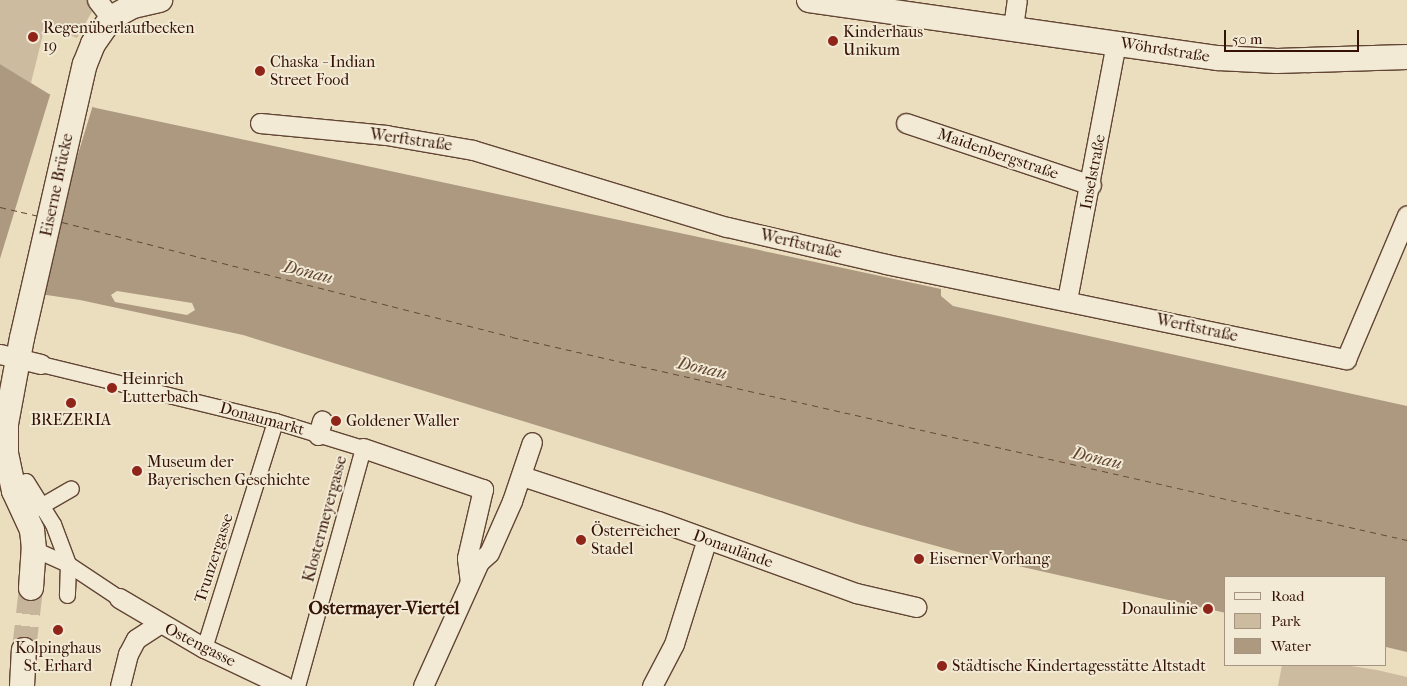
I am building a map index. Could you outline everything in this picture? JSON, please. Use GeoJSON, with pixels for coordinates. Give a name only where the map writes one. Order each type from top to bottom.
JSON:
{"type":"FeatureCollection","features":[{"type":"Feature","properties":{"kind":"street"},"geometry":{"type":"LineString","coordinates":[[104,9],[133,6],[160,0]]}},
{"type":"Feature","properties":{"kind":"street","name":"Wöhrdstraße"},"geometry":{"type":"LineString","coordinates":[[809,0],[1013,27],[1228,59],[1277,61],[1407,57]]}},
{"type":"Feature","properties":{"kind":"street"},"geometry":{"type":"LineString","coordinates":[[1013,27],[1017,0]]}},
{"type":"Feature","properties":{"kind":"street","name":"Eiserne Brücke"},"geometry":{"type":"LineString","coordinates":[[31,588],[34,549],[30,522],[13,488],[8,472],[5,435],[9,356],[30,306],[78,89],[104,9]]}},
{"type":"Feature","properties":{"kind":"street","name":"Inselstraße"},"geometry":{"type":"LineString","coordinates":[[1067,300],[1091,185],[1116,43]]}},
{"type":"Feature","properties":{"kind":"street","name":"Werftstraße"},"geometry":{"type":"LineString","coordinates":[[260,123],[386,135],[473,150],[727,227],[886,264],[1346,359],[1407,215]]}},
{"type":"Feature","properties":{"kind":"street","name":"Maidenbergstraße"},"geometry":{"type":"LineString","coordinates":[[906,123],[1091,185]]}},
{"type":"Feature","properties":{"kind":"street","name":"Donaumarkt"},"geometry":{"type":"LineString","coordinates":[[9,356],[41,364],[116,391],[320,428],[363,448],[483,488],[467,558],[470,582]]}},
{"type":"Feature","properties":{"kind":"street","name":"Trunzergasse"},"geometry":{"type":"LineString","coordinates":[[204,648],[275,420]]}},
{"type":"Feature","properties":{"kind":"street"},"geometry":{"type":"LineString","coordinates":[[423,686],[479,562],[488,553],[512,501],[532,442]]}},
{"type":"Feature","properties":{"kind":"street","name":"Klostermeyergasse"},"geometry":{"type":"LineString","coordinates":[[297,686],[363,448]]}},
{"type":"Feature","properties":{"kind":"street","name":"Donaulände"},"geometry":{"type":"LineString","coordinates":[[522,476],[707,539],[856,593],[916,607]]}},
{"type":"Feature","properties":{"kind":"street"},"geometry":{"type":"LineString","coordinates":[[13,488],[39,506],[68,564],[67,595]]}},
{"type":"Feature","properties":{"kind":"street"},"geometry":{"type":"LineString","coordinates":[[39,506],[71,488]]}},
{"type":"Feature","properties":{"kind":"street"},"geometry":{"type":"LineString","coordinates":[[652,686],[674,644],[707,539]]}},
{"type":"Feature","properties":{"kind":"street"},"geometry":{"type":"LineString","coordinates":[[34,549],[68,564],[119,598]]}},
{"type":"Feature","properties":{"kind":"street","name":"Ostengasse"},"geometry":{"type":"LineString","coordinates":[[119,598],[159,624],[204,648],[284,686]]}},
{"type":"Feature","properties":{"kind":"street"},"geometry":{"type":"LineString","coordinates":[[120,686],[128,654],[136,639],[159,624]]}},
{"type":"Feature","properties":{"kind":"street"},"geometry":{"type":"LineString","coordinates":[[22,686],[24,650]]}},
{"type":"Feature","properties":{"kind":"green space"},"geometry":{"type":"Polygon","coordinates":[[[0,0],[98,1],[77,38],[45,26],[31,83],[0,64],[0,0]]]}},
{"type":"Feature","properties":{"kind":"green space"},"geometry":{"type":"Polygon","coordinates":[[[1282,666],[1351,666],[1407,677],[1407,686],[1278,686],[1282,666]]]}},
{"type":"Feature","properties":{"kind":"water","name":"Donau"},"geometry":{"type":"Polygon","coordinates":[[[0,64],[49,94],[96,108],[941,289],[941,296],[953,306],[1407,406],[1407,652],[1387,647],[1387,576],[1224,576],[1224,613],[969,555],[857,524],[243,335],[80,300],[0,288],[0,64]]]}},
{"type":"Feature","properties":{"kind":"pier"},"geometry":{"type":"Polygon","coordinates":[[[51,92],[93,105],[33,300],[0,290],[0,259],[51,92]]]}},
{"type":"Feature","properties":{"kind":"pier"},"geometry":{"type":"Polygon","coordinates":[[[117,291],[192,303],[195,310],[187,315],[115,302],[111,295],[117,291]]]}},
{"type":"Feature","properties":{"kind":"ferry route"},"geometry":{"type":"LineString","coordinates":[[0,207],[38,216]]}},
{"type":"Feature","properties":{"kind":"ferry route"},"geometry":{"type":"LineString","coordinates":[[62,222],[512,337],[1407,540]]}},
{"type":"Feature","properties":{"kind":"tunnel"},"geometry":{"type":"LineString","coordinates":[[24,650],[31,588]]}},
{"type":"Feature","properties":{"kind":"place","name":"Regenüberlaufbecken 19"},"geometry":{"type":"Point","coordinates":[33,37]}},
{"type":"Feature","properties":{"kind":"place","name":"Kinderhaus Unikum"},"geometry":{"type":"Point","coordinates":[833,41]}},
{"type":"Feature","properties":{"kind":"place","name":"Chaska - Indian Street Food"},"geometry":{"type":"Point","coordinates":[260,71]}},
{"type":"Feature","properties":{"kind":"place","name":"Heinrich Lutterbach"},"geometry":{"type":"Point","coordinates":[112,388]}},
{"type":"Feature","properties":{"kind":"place","name":"BREZERIA"},"geometry":{"type":"Point","coordinates":[71,403]}},
{"type":"Feature","properties":{"kind":"place","name":"Goldener Waller"},"geometry":{"type":"Point","coordinates":[336,421]}},
{"type":"Feature","properties":{"kind":"place","name":"Museum der Bayerischen Geschichte"},"geometry":{"type":"Point","coordinates":[137,471]}},
{"type":"Feature","properties":{"kind":"place","name":"Österreicher Stadel"},"geometry":{"type":"Point","coordinates":[581,540]}},
{"type":"Feature","properties":{"kind":"place","name":"Eiserner Vorhang"},"geometry":{"type":"Point","coordinates":[919,559]}},
{"type":"Feature","properties":{"kind":"place","name":"Donaulinie"},"geometry":{"type":"Point","coordinates":[1208,609]}},
{"type":"Feature","properties":{"kind":"place","name":"Kolpinghaus St. Erhard"},"geometry":{"type":"Point","coordinates":[58,630]}},
{"type":"Feature","properties":{"kind":"place","name":"Städtische Kindertagesstätte Altstadt"},"geometry":{"type":"Point","coordinates":[942,666]}},
{"type":"Feature","properties":{"kind":"district","name":"Ostermayer-Viertel"},"geometry":{"type":"Point","coordinates":[384,609]}}]}
